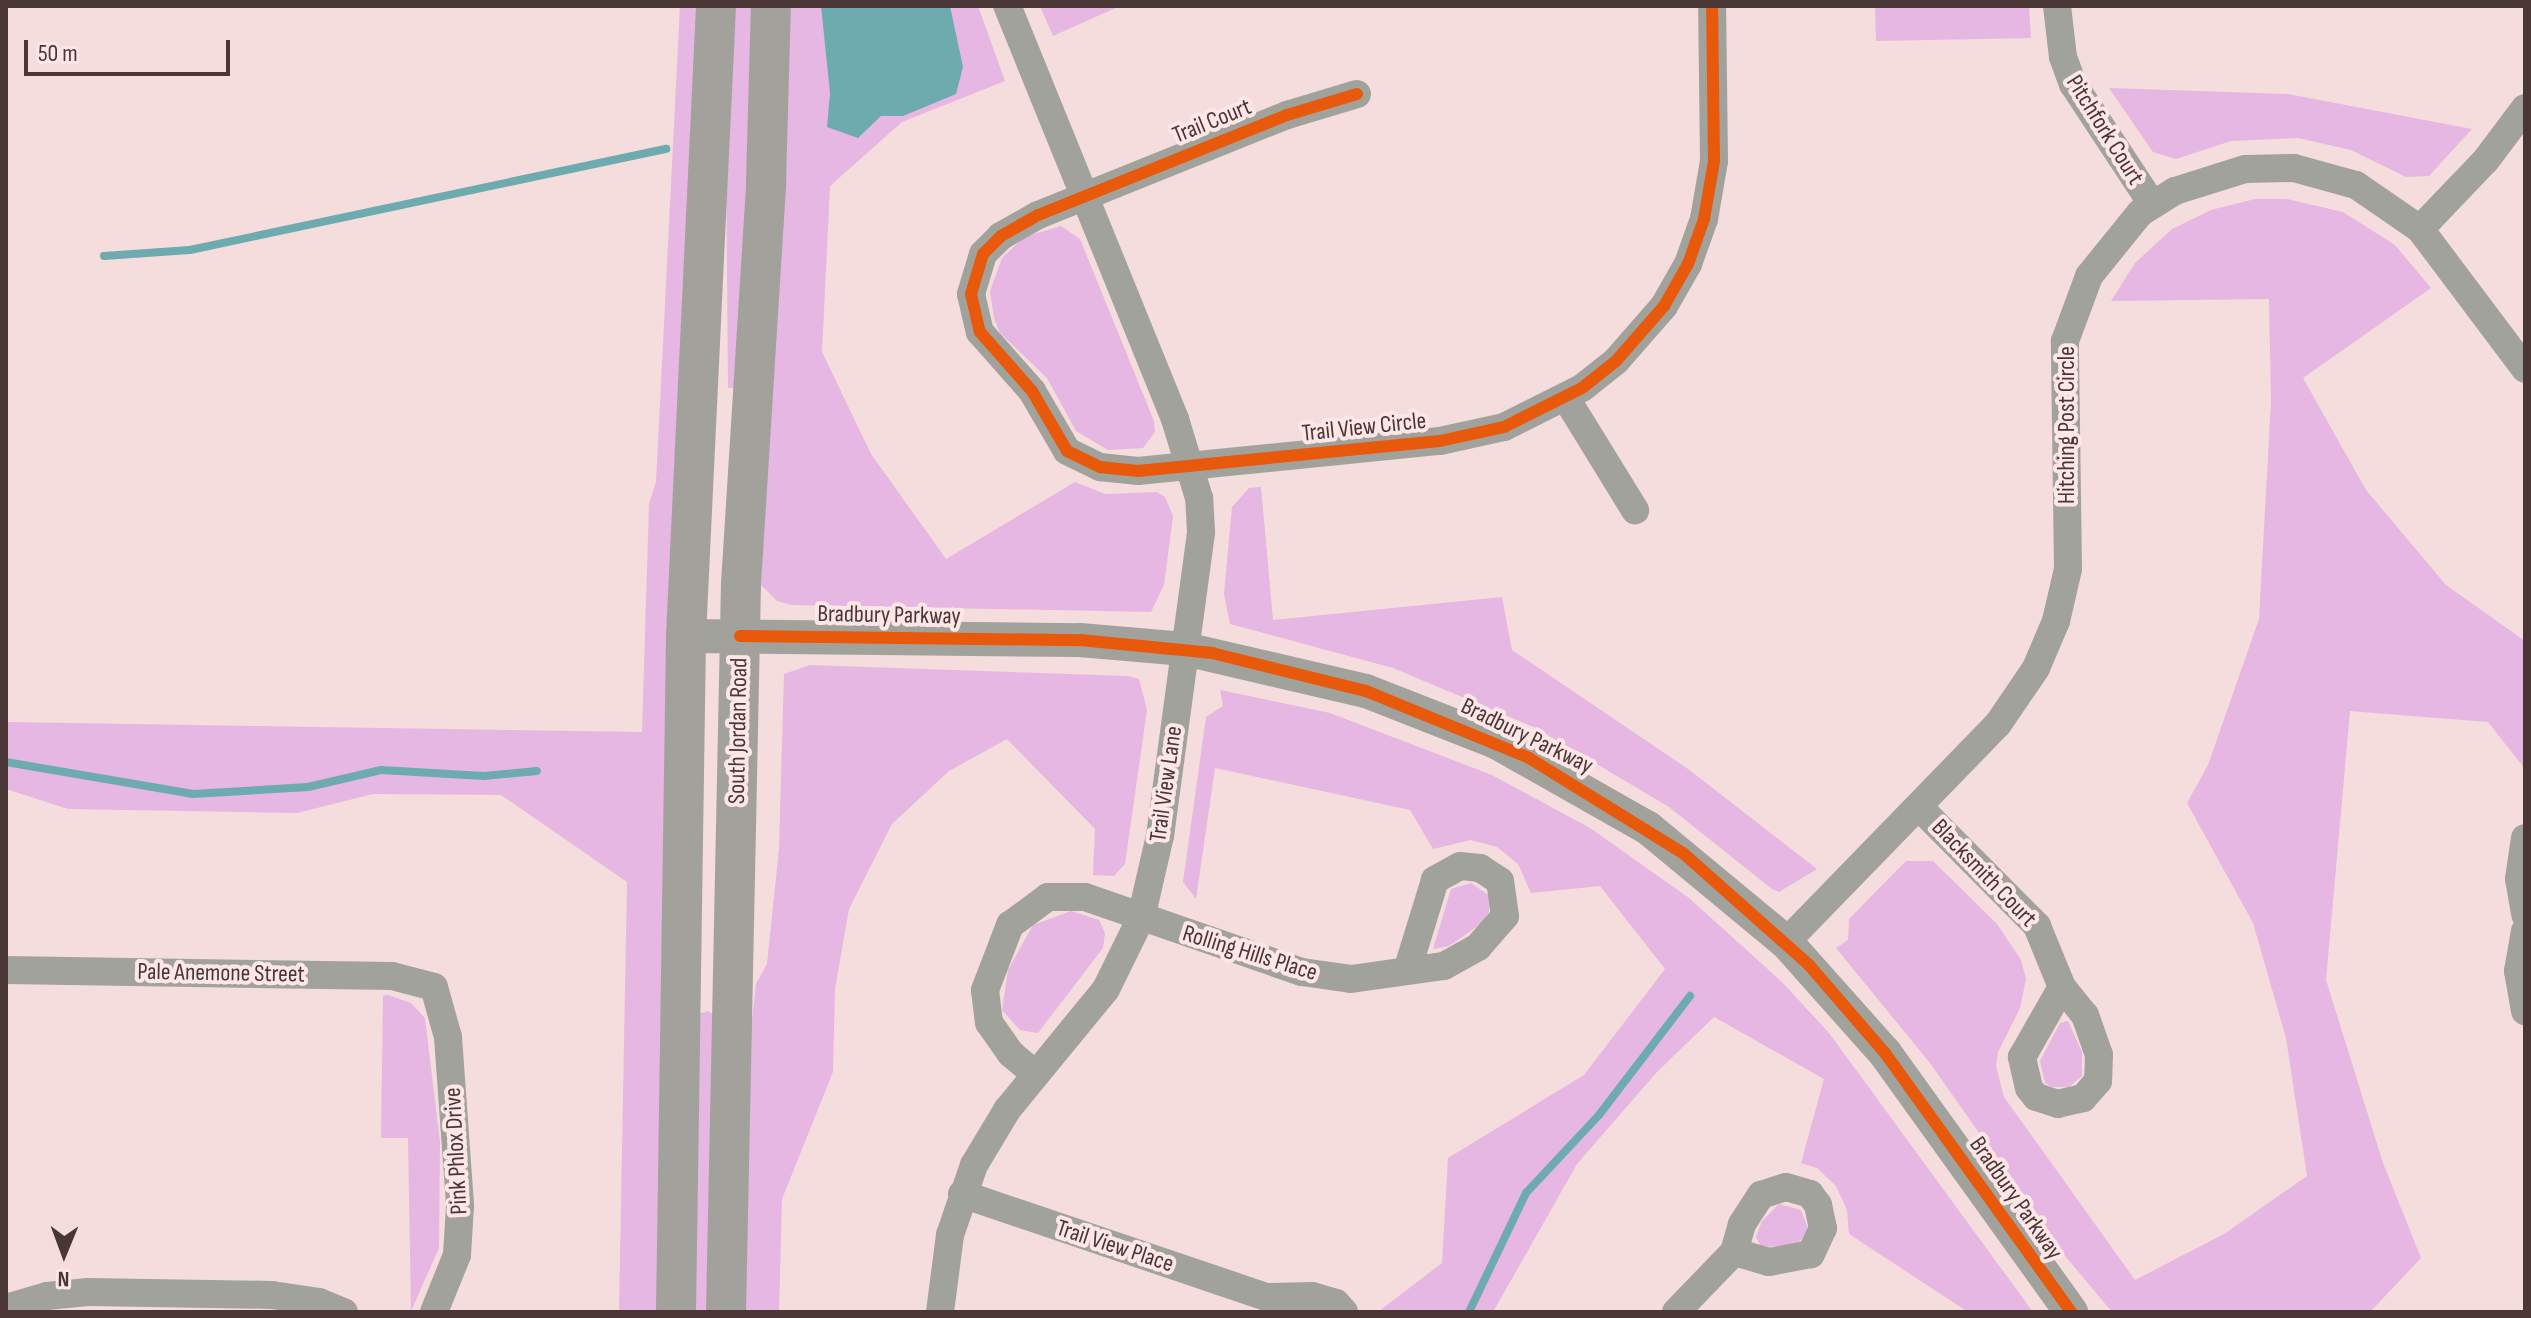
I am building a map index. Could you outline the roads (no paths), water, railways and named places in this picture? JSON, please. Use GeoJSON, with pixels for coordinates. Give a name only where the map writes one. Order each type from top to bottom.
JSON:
{"type":"FeatureCollection","features":[{"type":"Feature","properties":{"kind":"main road"},"geometry":{"type":"LineString","coordinates":[[676,1312],[686,636],[716,6]]}},
{"type":"Feature","properties":{"kind":"main road","name":"South Jordan Road"},"geometry":{"type":"LineString","coordinates":[[726,1312],[740,636],[771,6]]}},
{"type":"Feature","properties":{"kind":"street"},"geometry":{"type":"LineString","coordinates":[[1007,6],[1086,196],[1189,465],[1201,532],[1185,649]]}},
{"type":"Feature","properties":{"kind":"street","name":"Trail View Circle"},"geometry":{"type":"LineString","coordinates":[[1086,196],[1013,227],[991,244],[972,284],[975,320],[984,340],[1024,381],[1060,441],[1078,458],[1125,471],[1440,441],[1504,427],[1566,398],[1599,376],[1649,326],[1692,253],[1709,203],[1714,161],[1712,6]]}},
{"type":"Feature","properties":{"kind":"street","name":"Pitchfork Court"},"geometry":{"type":"LineString","coordinates":[[2057,6],[2063,57],[2073,84],[2152,204]]}},
{"type":"Feature","properties":{"kind":"street","name":"Trail Court"},"geometry":{"type":"LineString","coordinates":[[1086,196],[1287,115],[1357,94]]}},
{"type":"Feature","properties":{"kind":"street"},"geometry":{"type":"LineString","coordinates":[[2420,229],[2486,160],[2525,108]]}},
{"type":"Feature","properties":{"kind":"street","name":"Hitching Post Circle"},"geometry":{"type":"LineString","coordinates":[[1786,942],[2010,709],[2049,642],[2068,569],[2065,341],[2102,256],[2152,204],[2220,174],[2294,168],[2356,185],[2420,229],[2525,369]]}},
{"type":"Feature","properties":{"kind":"street"},"geometry":{"type":"LineString","coordinates":[[1566,398],[1635,510]]}},
{"type":"Feature","properties":{"kind":"street","name":"Bradbury Parkway"},"geometry":{"type":"LineString","coordinates":[[686,636],[1080,640],[1185,649],[1352,686],[1496,742],[1648,828],[1786,942],[1885,1053],[2071,1312]]}},
{"type":"Feature","properties":{"kind":"street","name":"Trail View Lane"},"geometry":{"type":"LineString","coordinates":[[940,1312],[945,1261],[962,1194],[989,1138],[1035,1074],[1106,989],[1141,918],[1160,836],[1185,649]]}},
{"type":"Feature","properties":{"kind":"street","name":"Blacksmith Court"},"geometry":{"type":"LineString","coordinates":[[1919,807],[2037,926],[2062,987]]}},
{"type":"Feature","properties":{"kind":"street"},"geometry":{"type":"LineString","coordinates":[[2525,838],[2519,879],[2525,914]]}},
{"type":"Feature","properties":{"kind":"street"},"geometry":{"type":"LineString","coordinates":[[1035,1074],[998,1039],[985,1007],[990,970],[1010,925],[1034,904],[1066,895],[1104,903],[1141,918]]}},
{"type":"Feature","properties":{"kind":"street","name":"Rolling Hills Place"},"geometry":{"type":"LineString","coordinates":[[1141,918],[1320,977],[1379,977],[1408,968]]}},
{"type":"Feature","properties":{"kind":"street"},"geometry":{"type":"LineString","coordinates":[[2525,931],[2518,971],[2525,1011]]}},
{"type":"Feature","properties":{"kind":"street","name":"Pale Anemone Street"},"geometry":{"type":"LineString","coordinates":[[6,970],[392,976],[438,981]]}},
{"type":"Feature","properties":{"kind":"street","name":"Pink Phlox Drive"},"geometry":{"type":"LineString","coordinates":[[434,1312],[457,1255],[460,1206],[446,1017],[438,981]]}},
{"type":"Feature","properties":{"kind":"street","name":"Trail View Place"},"geometry":{"type":"LineString","coordinates":[[962,1194],[1268,1305],[1312,1296],[1336,1303],[1344,1312]]}},
{"type":"Feature","properties":{"kind":"street"},"geometry":{"type":"LineString","coordinates":[[1676,1312],[1734,1252]]}},
{"type":"Feature","properties":{"kind":"street"},"geometry":{"type":"LineString","coordinates":[[6,1308],[47,1296],[88,1292],[272,1295],[319,1302],[344,1312]]}},
{"type":"Feature","properties":{"kind":"water"},"geometry":{"type":"Polygon","coordinates":[[[821,6],[950,6],[963,67],[956,94],[903,116],[881,116],[858,138],[827,127],[830,93],[821,6]]]}},
{"type":"Feature","properties":{"kind":"waterway"},"geometry":{"type":"LineString","coordinates":[[104,256],[190,250],[666,149]]}},
{"type":"Feature","properties":{"kind":"waterway"},"geometry":{"type":"LineString","coordinates":[[6,762],[193,794],[308,787],[381,770],[484,776],[537,771]]}},
{"type":"Feature","properties":{"kind":"waterway"},"geometry":{"type":"LineString","coordinates":[[1469,1312],[1526,1193],[1599,1115],[1690,996]]}}]}
